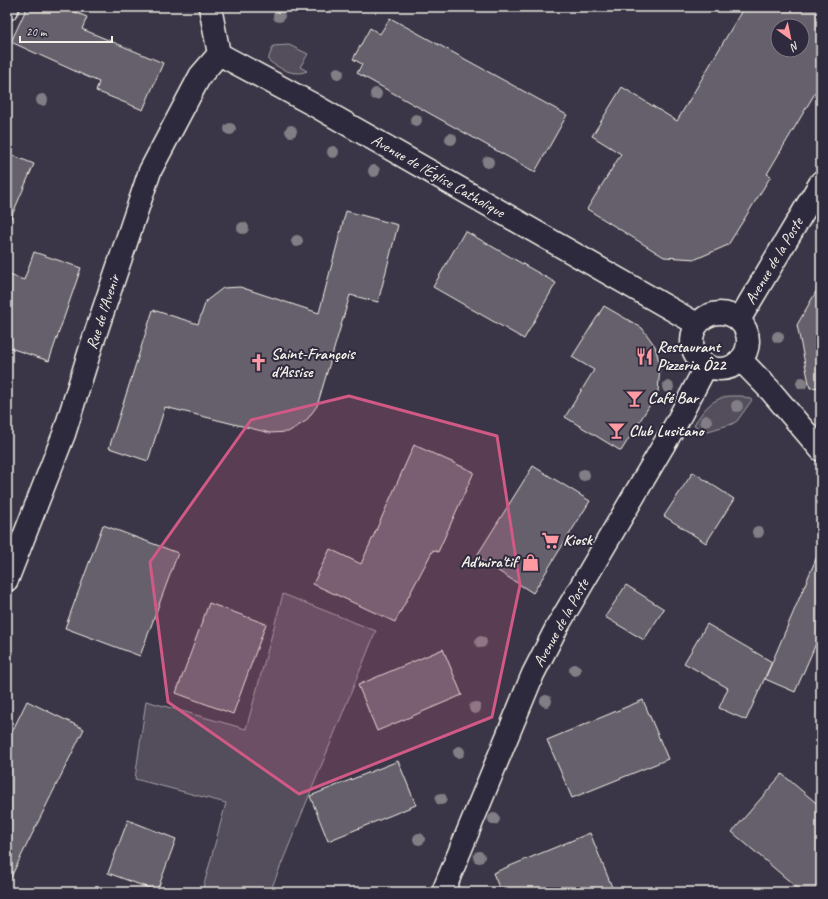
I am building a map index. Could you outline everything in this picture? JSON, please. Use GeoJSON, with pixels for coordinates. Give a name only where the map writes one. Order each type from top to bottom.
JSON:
{"type":"FeatureCollection","features":[{"type":"Feature","properties":{"kind":"street"},"geometry":{"type":"LineString","coordinates":[[210,7],[219,54]]}},
{"type":"Feature","properties":{"kind":"street","name":"Avenue de l'Église Catholique"},"geometry":{"type":"LineString","coordinates":[[219,54],[312,104],[697,324]]}},
{"type":"Feature","properties":{"kind":"street","name":"Rue de l'Avenir"},"geometry":{"type":"LineString","coordinates":[[9,570],[64,434],[92,344],[150,171],[200,76],[219,54]]}},
{"type":"Feature","properties":{"kind":"street","name":"Avenue de la Poste"},"geometry":{"type":"LineString","coordinates":[[739,320],[821,182]]}},
{"type":"Feature","properties":{"kind":"street"},"geometry":{"type":"LineString","coordinates":[[718,312],[727,313],[739,320],[745,328],[748,336],[747,348],[741,360],[734,366],[725,369],[714,369],[699,361],[694,354],[691,339],[697,324],[710,314],[718,312]]}},
{"type":"Feature","properties":{"kind":"street"},"geometry":{"type":"LineString","coordinates":[[741,360],[770,390],[821,450]]}},
{"type":"Feature","properties":{"kind":"street","name":"Avenue de la Poste"},"geometry":{"type":"LineString","coordinates":[[443,892],[533,674],[557,627],[676,424],[706,366]]}},
{"type":"Feature","properties":{"kind":"highlighted area"},"geometry":{"type":"Polygon","coordinates":[[[349,396],[497,436],[520,585],[492,717],[299,794],[168,702],[150,562],[251,420],[349,396]]]}},
{"type":"Feature","properties":{"kind":"shaded area"},"geometry":{"type":"Polygon","coordinates":[[[289,45],[308,54],[300,67],[307,71],[297,73],[286,71],[268,60],[273,46],[289,45]]]}},
{"type":"Feature","properties":{"kind":"shaded area"},"geometry":{"type":"Polygon","coordinates":[[[742,396],[752,400],[737,421],[732,424],[708,431],[703,431],[694,425],[708,406],[723,397],[742,396]]]}},
{"type":"Feature","properties":{"kind":"shaded area"},"geometry":{"type":"Polygon","coordinates":[[[283,594],[376,631],[270,892],[202,892],[226,803],[135,779],[146,701],[246,729],[283,594]]]}},
{"type":"Feature","properties":{"kind":"building"},"geometry":{"type":"Polygon","coordinates":[[[27,7],[63,7],[87,17],[82,29],[163,63],[143,110],[96,91],[99,82],[11,42],[27,7]]]}},
{"type":"Feature","properties":{"kind":"building"},"geometry":{"type":"Polygon","coordinates":[[[744,7],[821,7],[821,83],[767,174],[771,176],[728,245],[696,259],[664,257],[587,209],[621,154],[592,136],[622,87],[677,121],[744,7]]]}},
{"type":"Feature","properties":{"kind":"building"},"geometry":{"type":"Polygon","coordinates":[[[390,18],[567,115],[535,172],[357,73],[362,64],[353,59],[370,28],[380,34],[390,18]]]}},
{"type":"Feature","properties":{"kind":"building"},"geometry":{"type":"Polygon","coordinates":[[[7,153],[34,164],[7,227],[7,153]]]}},
{"type":"Feature","properties":{"kind":"building","name":"Saint-François d'Assise"},"geometry":{"type":"Polygon","coordinates":[[[346,211],[398,225],[378,302],[350,295],[317,406],[306,421],[288,432],[270,433],[165,407],[148,461],[109,448],[153,310],[198,324],[206,301],[223,288],[240,287],[319,313],[346,211]]]}},
{"type":"Feature","properties":{"kind":"building"},"geometry":{"type":"Polygon","coordinates":[[[465,231],[556,283],[524,339],[433,287],[465,231]]]}},
{"type":"Feature","properties":{"kind":"building"},"geometry":{"type":"Polygon","coordinates":[[[34,252],[81,268],[49,361],[7,347],[7,274],[24,280],[34,252]]]}},
{"type":"Feature","properties":{"kind":"building"},"geometry":{"type":"Polygon","coordinates":[[[821,283],[821,387],[810,388],[797,325],[821,283]]]}},
{"type":"Feature","properties":{"kind":"building"},"geometry":{"type":"Polygon","coordinates":[[[604,306],[642,328],[655,346],[660,366],[658,392],[621,451],[565,417],[594,370],[572,357],[604,306]]]}},
{"type":"Feature","properties":{"kind":"building"},"geometry":{"type":"Polygon","coordinates":[[[414,445],[474,472],[438,552],[433,550],[395,622],[313,584],[330,549],[361,564],[414,445]]]}},
{"type":"Feature","properties":{"kind":"building"},"geometry":{"type":"Polygon","coordinates":[[[533,466],[590,501],[533,593],[476,557],[533,466]]]}},
{"type":"Feature","properties":{"kind":"building"},"geometry":{"type":"Polygon","coordinates":[[[693,472],[734,499],[706,543],[664,516],[693,472]]]}},
{"type":"Feature","properties":{"kind":"building"},"geometry":{"type":"Polygon","coordinates":[[[103,525],[178,553],[140,656],[65,628],[103,525]]]}},
{"type":"Feature","properties":{"kind":"building"},"geometry":{"type":"Polygon","coordinates":[[[821,547],[821,632],[795,692],[765,679],[821,547]]]}},
{"type":"Feature","properties":{"kind":"building"},"geometry":{"type":"Polygon","coordinates":[[[626,585],[664,609],[644,640],[605,617],[626,585]]]}},
{"type":"Feature","properties":{"kind":"building"},"geometry":{"type":"Polygon","coordinates":[[[209,603],[266,624],[233,714],[176,693],[209,603]]]}},
{"type":"Feature","properties":{"kind":"building"},"geometry":{"type":"Polygon","coordinates":[[[707,624],[772,662],[746,720],[719,708],[728,688],[684,663],[707,624]]]}},
{"type":"Feature","properties":{"kind":"building"},"geometry":{"type":"Polygon","coordinates":[[[443,649],[462,695],[377,731],[358,685],[443,649]]]}},
{"type":"Feature","properties":{"kind":"building"},"geometry":{"type":"Polygon","coordinates":[[[643,700],[668,759],[572,798],[547,740],[643,700]]]}},
{"type":"Feature","properties":{"kind":"building"},"geometry":{"type":"Polygon","coordinates":[[[27,701],[84,729],[7,885],[7,742],[27,701]]]}},
{"type":"Feature","properties":{"kind":"building"},"geometry":{"type":"Polygon","coordinates":[[[398,761],[416,805],[328,841],[310,796],[398,761]]]}},
{"type":"Feature","properties":{"kind":"building"},"geometry":{"type":"Polygon","coordinates":[[[782,774],[821,807],[821,892],[802,892],[732,832],[782,774]]]}},
{"type":"Feature","properties":{"kind":"building"},"geometry":{"type":"Polygon","coordinates":[[[128,820],[176,839],[157,891],[108,873],[128,820]]]}},
{"type":"Feature","properties":{"kind":"building"},"geometry":{"type":"Polygon","coordinates":[[[590,833],[614,892],[501,892],[493,873],[590,833]]]}},
{"type":"Feature","properties":{"kind":"place","name":"Restaurant Pizzeria Ô22"},"geometry":{"type":"Point","coordinates":[644,356]}},
{"type":"Feature","properties":{"kind":"place","name":"Saint-François d'Assise"},"geometry":{"type":"Point","coordinates":[258,363]}},
{"type":"Feature","properties":{"kind":"place","name":"Café Bar"},"geometry":{"type":"Point","coordinates":[635,398]}},
{"type":"Feature","properties":{"kind":"place","name":"Club Lusitano"},"geometry":{"type":"Point","coordinates":[616,431]}},
{"type":"Feature","properties":{"kind":"place","name":"Kiosk"},"geometry":{"type":"Point","coordinates":[550,540]}},
{"type":"Feature","properties":{"kind":"place","name":"Ad'mira'tif"},"geometry":{"type":"Point","coordinates":[530,562]}}]}
